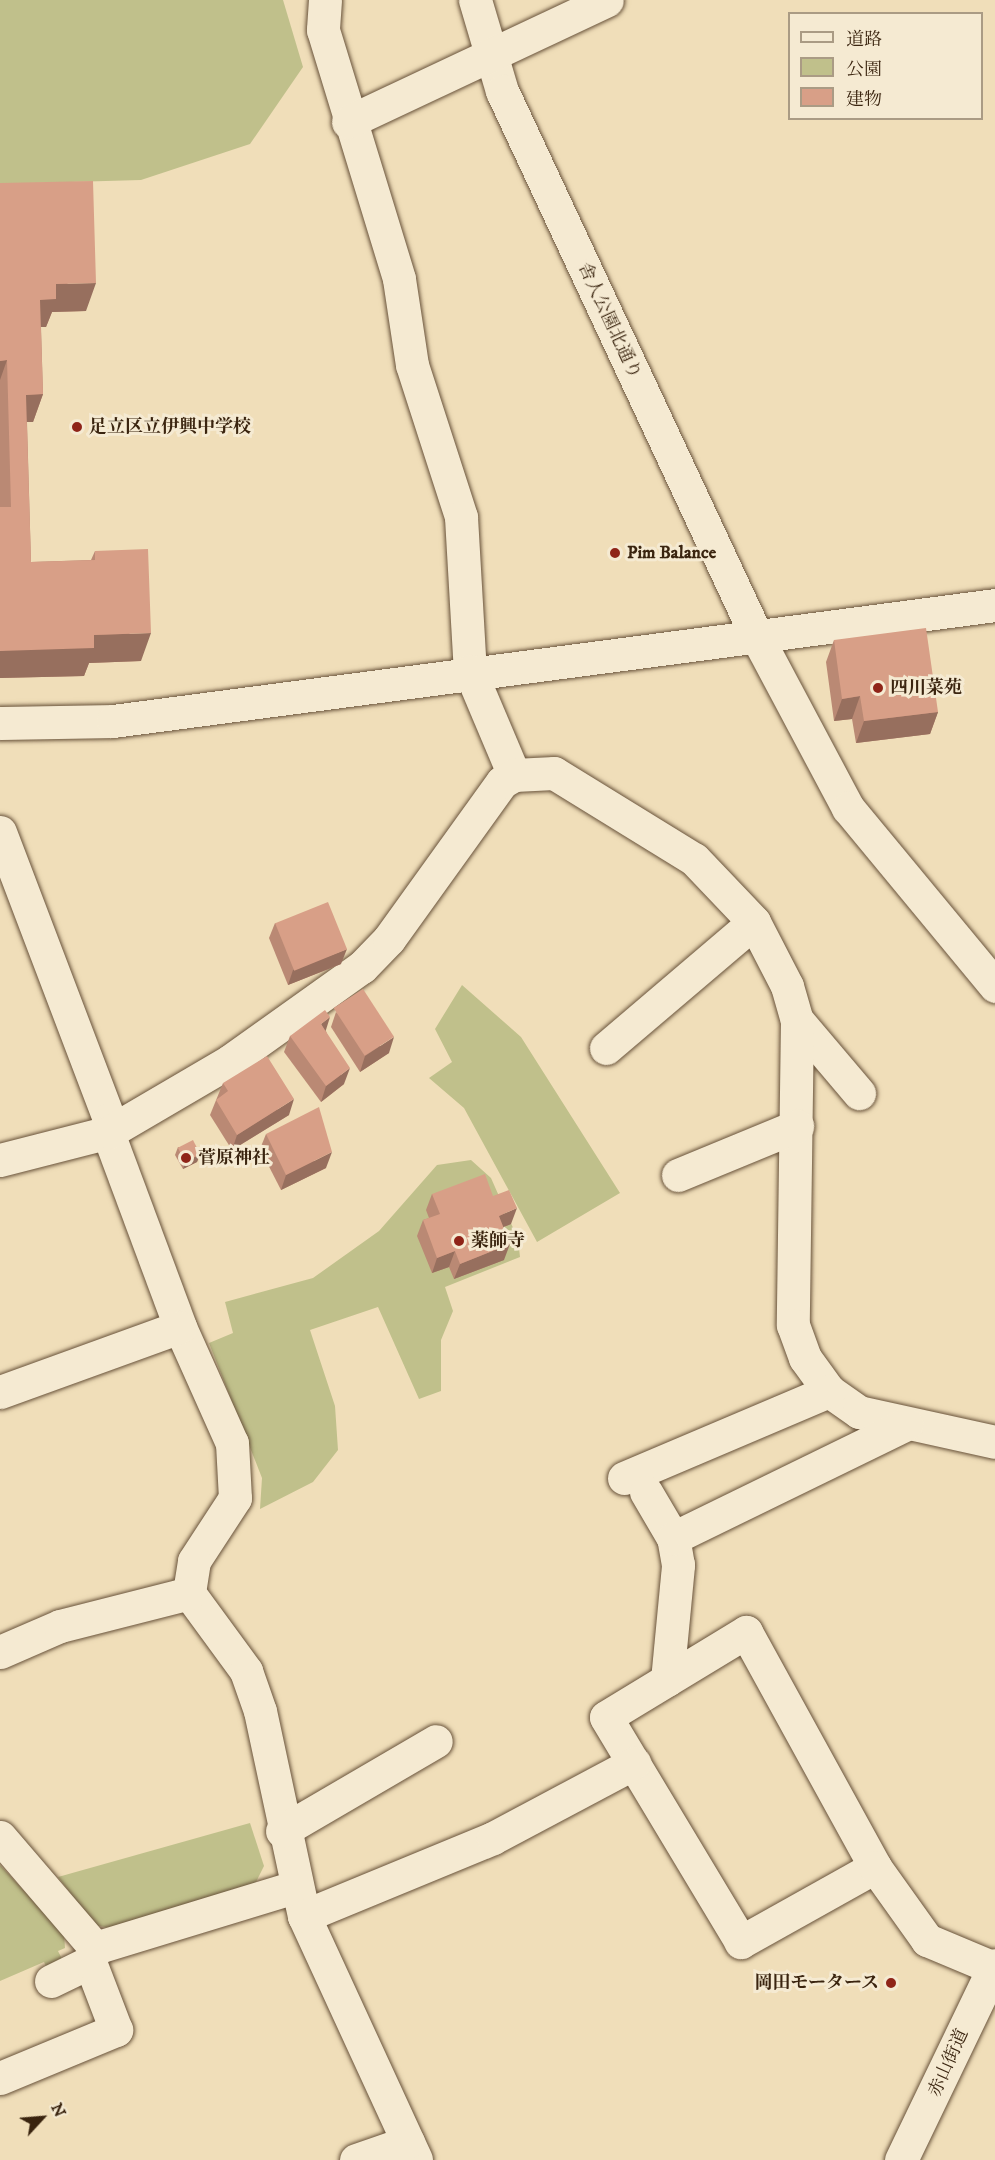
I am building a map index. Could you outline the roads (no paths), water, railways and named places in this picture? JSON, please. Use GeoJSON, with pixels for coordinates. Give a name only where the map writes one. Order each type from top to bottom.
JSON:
{"type":"FeatureCollection","features":[{"type":"Feature","properties":{"kind":"street"},"geometry":{"type":"LineString","coordinates":[[324,0],[323,30],[348,122],[399,279],[412,364],[461,517],[470,671],[514,775]]}},
{"type":"Feature","properties":{"kind":"street","name":"舎人公園北通り"},"geometry":{"type":"LineString","coordinates":[[475,0],[494,53],[502,91],[757,637],[848,808],[995,986]]}},
{"type":"Feature","properties":{"kind":"street"},"geometry":{"type":"LineString","coordinates":[[348,122],[607,0]]}},
{"type":"Feature","properties":{"kind":"street"},"geometry":{"type":"LineString","coordinates":[[0,723],[113,721],[470,671],[757,637],[995,605]]}},
{"type":"Feature","properties":{"kind":"street"},"geometry":{"type":"LineString","coordinates":[[0,1160],[109,1132],[220,1067],[362,967],[388,939],[502,782],[514,775],[554,773],[694,859],[754,922],[787,986],[797,1020],[793,1324],[805,1358],[830,1391],[859,1412],[907,1425],[995,1442]]}},
{"type":"Feature","properties":{"kind":"street"},"geometry":{"type":"LineString","coordinates":[[0,832],[109,1119],[109,1132],[180,1327],[232,1443],[235,1498],[194,1561],[189,1593],[246,1671],[260,1712],[282,1831],[299,1901],[412,2151],[356,2160]]}},
{"type":"Feature","properties":{"kind":"street"},"geometry":{"type":"LineString","coordinates":[[606,1048],[754,922]]}},
{"type":"Feature","properties":{"kind":"street"},"geometry":{"type":"LineString","coordinates":[[797,1020],[859,1093]]}},
{"type":"Feature","properties":{"kind":"street"},"geometry":{"type":"LineString","coordinates":[[678,1175],[797,1126]]}},
{"type":"Feature","properties":{"kind":"street"},"geometry":{"type":"LineString","coordinates":[[0,1392],[180,1327]]}},
{"type":"Feature","properties":{"kind":"street"},"geometry":{"type":"LineString","coordinates":[[667,1680],[673,1598],[678,1565],[673,1538],[635,1485],[830,1391]]}},
{"type":"Feature","properties":{"kind":"street"},"geometry":{"type":"LineString","coordinates":[[673,1538],[907,1425]]}},
{"type":"Feature","properties":{"kind":"street"},"geometry":{"type":"LineString","coordinates":[[0,1652],[60,1626],[189,1593]]}},
{"type":"Feature","properties":{"kind":"street"},"geometry":{"type":"LineString","coordinates":[[875,1867],[741,1942],[606,1716],[746,1632],[875,1867],[927,1940],[994,1967]]}},
{"type":"Feature","properties":{"kind":"street"},"geometry":{"type":"LineString","coordinates":[[282,1831],[436,1741]]}},
{"type":"Feature","properties":{"kind":"street"},"geometry":{"type":"LineString","coordinates":[[51,1981],[92,1955],[299,1901],[493,1838],[634,1763]]}},
{"type":"Feature","properties":{"kind":"street"},"geometry":{"type":"LineString","coordinates":[[0,1837],[92,1955],[116,2030],[0,2078]]}},
{"type":"Feature","properties":{"kind":"street","name":"赤山街道"},"geometry":{"type":"LineString","coordinates":[[901,2160],[994,1967]]}},
{"type":"Feature","properties":{"kind":"place","name":"足立区立伊興中学校"},"geometry":{"type":"Point","coordinates":[77,427]}},
{"type":"Feature","properties":{"kind":"place","name":"Pim Balance"},"geometry":{"type":"Point","coordinates":[615,553]}},
{"type":"Feature","properties":{"kind":"place","name":"四川菜苑"},"geometry":{"type":"Point","coordinates":[878,688]}},
{"type":"Feature","properties":{"kind":"place","name":"菅原神社"},"geometry":{"type":"Point","coordinates":[186,1158]}},
{"type":"Feature","properties":{"kind":"place","name":"薬師寺"},"geometry":{"type":"Point","coordinates":[459,1241]}},
{"type":"Feature","properties":{"kind":"place","name":"岡田モータース"},"geometry":{"type":"Point","coordinates":[891,1983]}}]}
